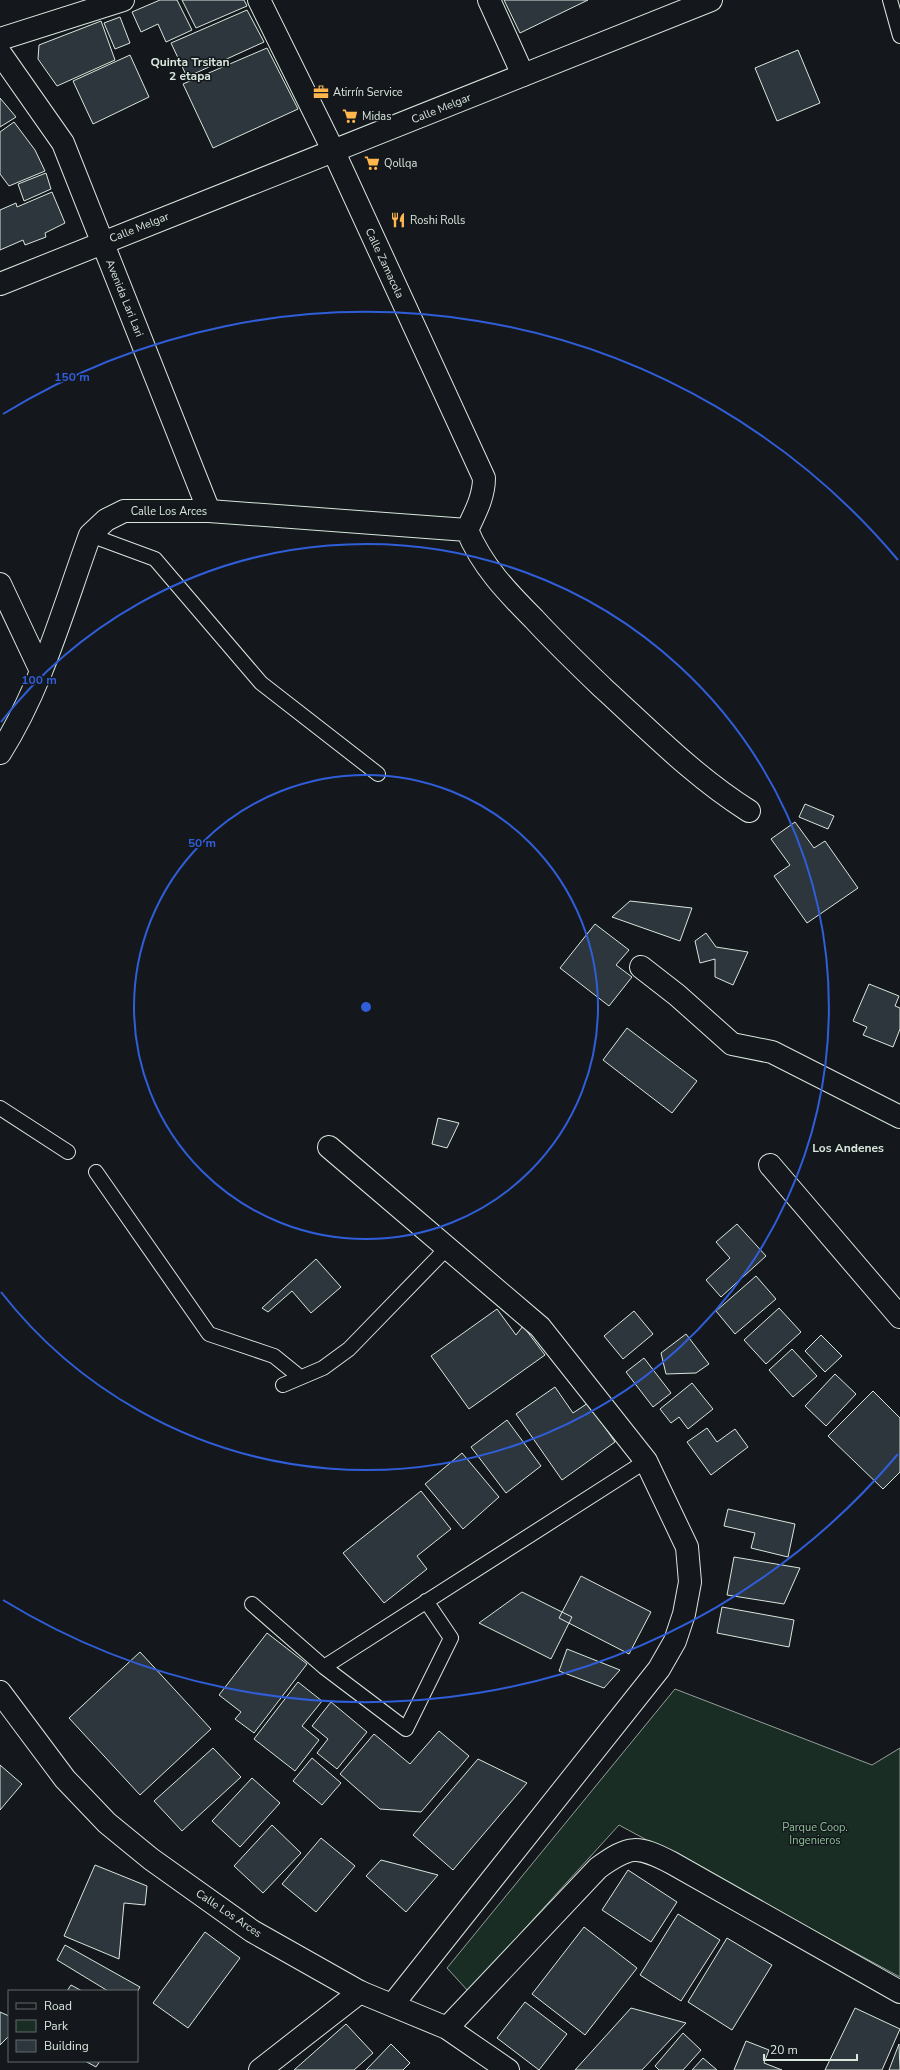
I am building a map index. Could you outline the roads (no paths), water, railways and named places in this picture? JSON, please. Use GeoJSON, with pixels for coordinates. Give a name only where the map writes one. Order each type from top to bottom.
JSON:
{"type":"FeatureCollection","features":[{"type":"Feature","properties":{"kind":"street"},"geometry":{"type":"LineString","coordinates":[[0,39],[123,0]]}},
{"type":"Feature","properties":{"kind":"street","name":"Calle Zamacola"},"geometry":{"type":"LineString","coordinates":[[259,0],[333,150],[484,478],[484,490],[481,501],[467,530]]}},
{"type":"Feature","properties":{"kind":"street"},"geometry":{"type":"LineString","coordinates":[[489,0],[522,75]]}},
{"type":"Feature","properties":{"kind":"street","name":"Calle Melgar"},"geometry":{"type":"LineString","coordinates":[[0,284],[711,0]]}},
{"type":"Feature","properties":{"kind":"street","name":"Avenida Lari Lari"},"geometry":{"type":"LineString","coordinates":[[0,53],[63,143],[209,511]]}},
{"type":"Feature","properties":{"kind":"street","name":"Calle Los Arces"},"geometry":{"type":"LineString","coordinates":[[0,753],[17,727],[41,671],[90,535],[106,520],[124,511],[209,511],[467,530]]}},
{"type":"Feature","properties":{"kind":"street"},"geometry":{"type":"LineString","coordinates":[[467,530],[475,549],[499,583],[568,655],[717,791],[749,811]]}},
{"type":"Feature","properties":{"kind":"street"},"geometry":{"type":"LineString","coordinates":[[0,584],[41,671]]}},
{"type":"Feature","properties":{"kind":"street"},"geometry":{"type":"LineString","coordinates":[[641,967],[677,995],[732,1044],[772,1052],[900,1117]]}},
{"type":"Feature","properties":{"kind":"street"},"geometry":{"type":"LineString","coordinates":[[329,1147],[540,1327],[646,1461],[687,1547],[690,1582],[684,1614],[675,1641],[659,1669],[393,2004]]}},
{"type":"Feature","properties":{"kind":"street"},"geometry":{"type":"LineString","coordinates":[[770,1165],[900,1317]]}},
{"type":"Feature","properties":{"kind":"street","name":"Calle Los Arces"},"geometry":{"type":"LineString","coordinates":[[0,1692],[65,1779],[107,1823],[151,1859],[252,1931],[360,1992],[393,2004],[447,2028],[508,2070]]}},
{"type":"Feature","properties":{"kind":"street"},"geometry":{"type":"LineString","coordinates":[[447,2028],[598,1868],[616,1855],[635,1849],[652,1853],[672,1863],[900,1992]]}},
{"type":"Feature","properties":{"kind":"street"},"geometry":{"type":"LineString","coordinates":[[260,2070],[360,1992]]}},
{"type":"Feature","properties":{"kind":"lane"},"geometry":{"type":"LineString","coordinates":[[890,0],[900,36]]}},
{"type":"Feature","properties":{"kind":"lane"},"geometry":{"type":"LineString","coordinates":[[90,535],[156,559],[261,683],[378,774]]}},
{"type":"Feature","properties":{"kind":"lane"},"geometry":{"type":"LineString","coordinates":[[0,1108],[68,1152]]}},
{"type":"Feature","properties":{"kind":"lane"},"geometry":{"type":"LineString","coordinates":[[96,1172],[209,1334],[274,1356],[300,1377]]}},
{"type":"Feature","properties":{"kind":"lane"},"geometry":{"type":"LineString","coordinates":[[283,1384],[324,1368],[349,1349],[448,1247]]}},
{"type":"Feature","properties":{"kind":"lane"},"geometry":{"type":"LineString","coordinates":[[324,1668],[426,1601],[646,1461]]}},
{"type":"Feature","properties":{"kind":"lane"},"geometry":{"type":"LineString","coordinates":[[252,1604],[324,1668],[406,1729],[451,1638],[426,1601]]}},
{"type":"Feature","properties":{"kind":"place","name":"Atirrín Service"},"geometry":{"type":"Point","coordinates":[321,92]}},
{"type":"Feature","properties":{"kind":"place","name":"Midas"},"geometry":{"type":"Point","coordinates":[350,116]}},
{"type":"Feature","properties":{"kind":"place","name":"Qollqa"},"geometry":{"type":"Point","coordinates":[372,163]}},
{"type":"Feature","properties":{"kind":"place","name":"Roshi Rolls"},"geometry":{"type":"Point","coordinates":[398,220]}},
{"type":"Feature","properties":{"kind":"district","name":"Quinta Trsitan 2 etapa"},"geometry":{"type":"Point","coordinates":[190,69]}},
{"type":"Feature","properties":{"kind":"district","name":"Los Andenes"},"geometry":{"type":"Point","coordinates":[848,1148]}},
{"type":"Feature","properties":{"kind":"park label","name":"Parque Coop. Ingenieros"},"geometry":{"type":"Point","coordinates":[815,1833]}}]}
